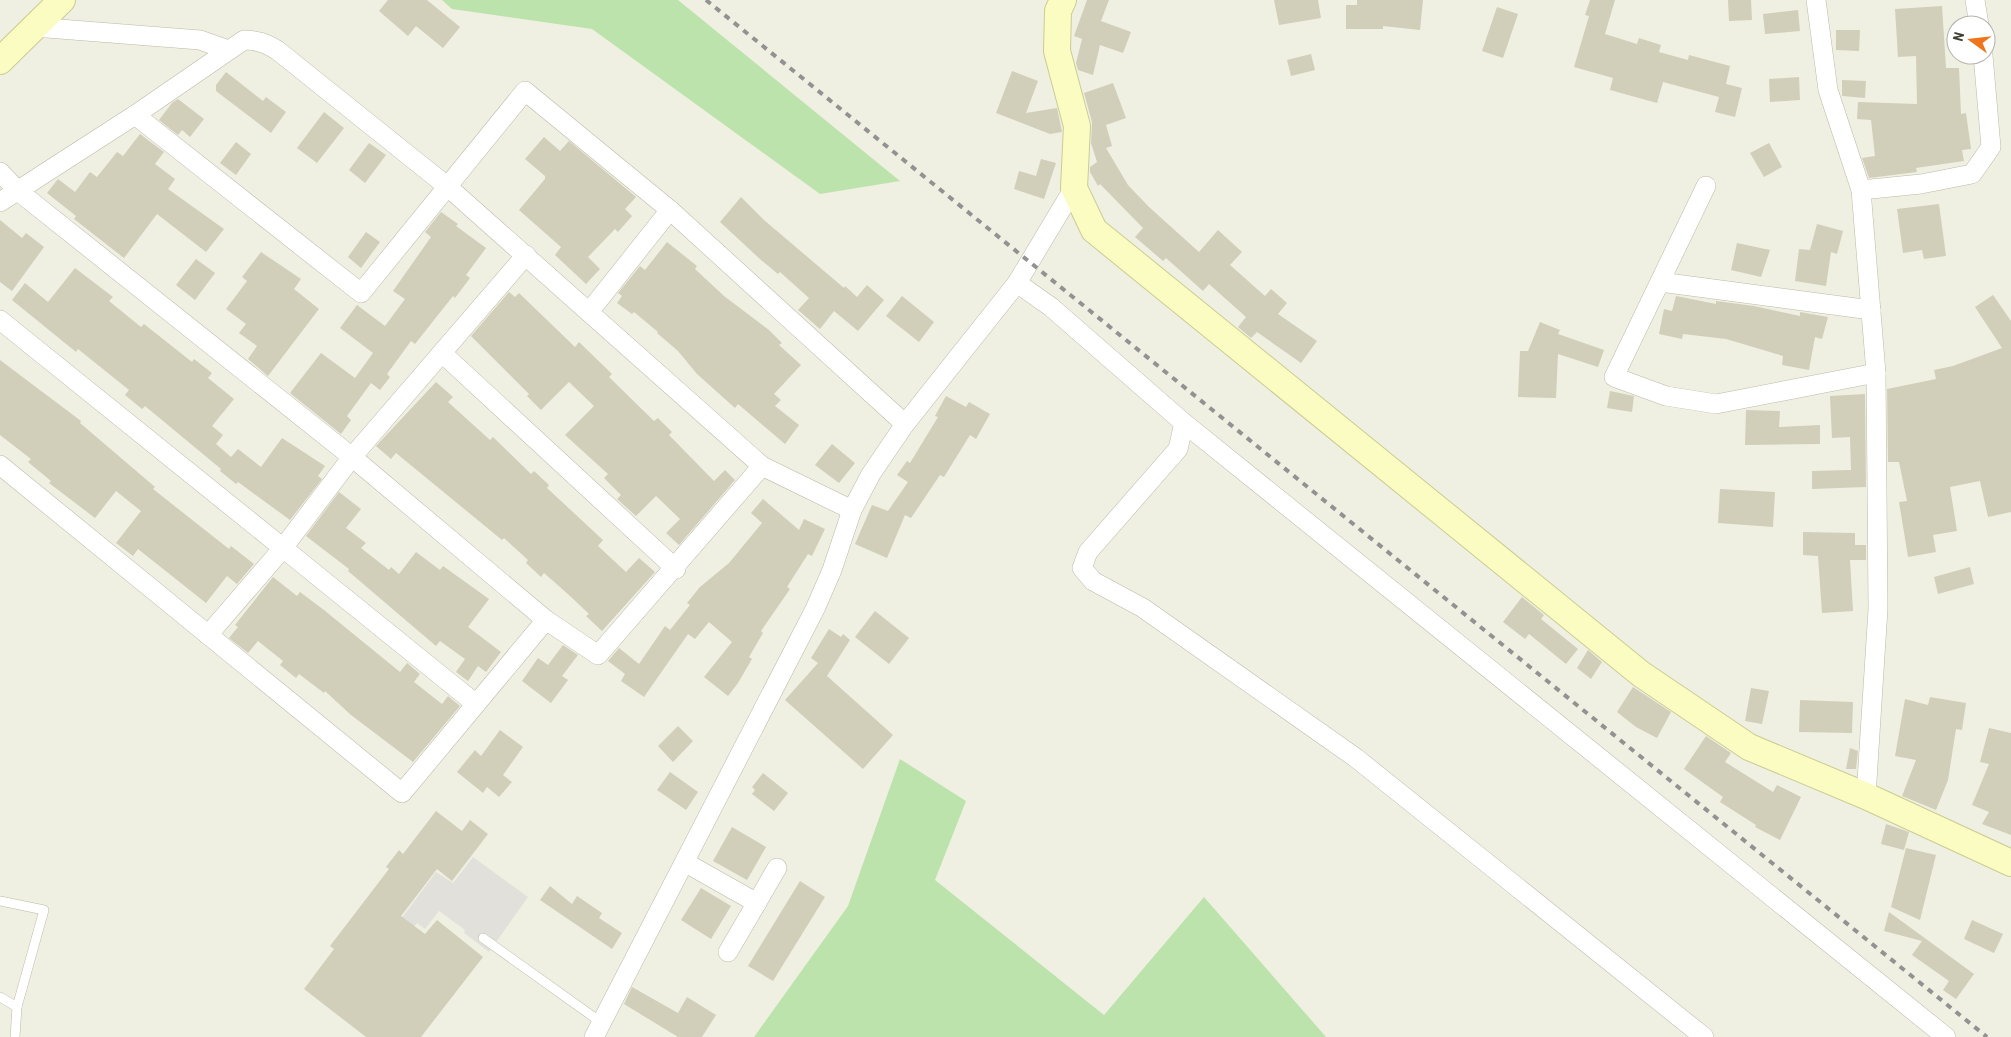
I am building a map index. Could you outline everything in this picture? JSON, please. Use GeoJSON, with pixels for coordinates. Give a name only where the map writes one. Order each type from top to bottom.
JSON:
{"type":"FeatureCollection","features":[{"type":"Feature","properties":{"kind":"street"},"geometry":{"type":"LineString","coordinates":[[0,61],[62,0]]}},
{"type":"Feature","properties":{"kind":"street"},"geometry":{"type":"LineString","coordinates":[[598,1030],[686,863],[815,609],[832,570],[852,510],[871,474],[905,424],[1017,283],[1074,188],[1077,126],[1057,51],[1058,11],[1063,0]]}},
{"type":"Feature","properties":{"kind":"street"},"geometry":{"type":"LineString","coordinates":[[1816,0],[1828,90],[1861,190],[1876,373],[1878,609],[1866,796]]}},
{"type":"Feature","properties":{"kind":"street"},"geometry":{"type":"LineString","coordinates":[[1975,0],[1977,15]]}},
{"type":"Feature","properties":{"kind":"street"},"geometry":{"type":"LineString","coordinates":[[34,27],[200,40],[228,50]]}},
{"type":"Feature","properties":{"kind":"street"},"geometry":{"type":"LineString","coordinates":[[0,202],[135,115],[228,50],[244,40],[255,40],[276,50],[448,187],[762,466],[852,510]]}},
{"type":"Feature","properties":{"kind":"street"},"geometry":{"type":"LineString","coordinates":[[1861,190],[1921,184],[1972,174],[1991,148],[1984,65]]}},
{"type":"Feature","properties":{"kind":"street"},"geometry":{"type":"LineString","coordinates":[[135,115],[360,293],[525,91],[670,210],[905,424]]}},
{"type":"Feature","properties":{"kind":"street"},"geometry":{"type":"LineString","coordinates":[[0,172],[18,191],[352,457],[546,620],[598,655],[676,568],[762,466]]}},
{"type":"Feature","properties":{"kind":"street"},"geometry":{"type":"LineString","coordinates":[[1706,186],[1614,377],[1666,396],[1716,404],[1876,373]]}},
{"type":"Feature","properties":{"kind":"street"},"geometry":{"type":"LineString","coordinates":[[1074,188],[1094,230],[1641,674],[1749,747],[1866,796],[2011,863]]}},
{"type":"Feature","properties":{"kind":"street"},"geometry":{"type":"LineString","coordinates":[[589,312],[670,210]]}},
{"type":"Feature","properties":{"kind":"street"},"geometry":{"type":"LineString","coordinates":[[208,635],[283,548],[352,457],[526,256]]}},
{"type":"Feature","properties":{"kind":"street"},"geometry":{"type":"LineString","coordinates":[[1660,282],[1871,310]]}},
{"type":"Feature","properties":{"kind":"street"},"geometry":{"type":"LineString","coordinates":[[1017,283],[1051,307],[1184,423],[1946,1037]]}},
{"type":"Feature","properties":{"kind":"street"},"geometry":{"type":"LineString","coordinates":[[0,320],[476,704]]}},
{"type":"Feature","properties":{"kind":"street"},"geometry":{"type":"LineString","coordinates":[[442,353],[676,568]]}},
{"type":"Feature","properties":{"kind":"street"},"geometry":{"type":"LineString","coordinates":[[1184,423],[1178,449],[1088,552],[1082,568],[1093,581],[1144,608],[1356,758],[1704,1037]]}},
{"type":"Feature","properties":{"kind":"street"},"geometry":{"type":"LineString","coordinates":[[0,466],[402,794],[546,620]]}},
{"type":"Feature","properties":{"kind":"street"},"geometry":{"type":"LineString","coordinates":[[686,863],[757,903]]}},
{"type":"Feature","properties":{"kind":"street"},"geometry":{"type":"LineString","coordinates":[[728,952],[778,868]]}},
{"type":"Feature","properties":{"kind":"lane"},"geometry":{"type":"LineString","coordinates":[[0,901],[44,910],[17,1007],[15,1037]]}},
{"type":"Feature","properties":{"kind":"lane"},"geometry":{"type":"LineString","coordinates":[[483,938],[598,1030]]}},
{"type":"Feature","properties":{"kind":"lane"},"geometry":{"type":"LineString","coordinates":[[0,997],[17,1007]]}},
{"type":"Feature","properties":{"kind":"green space"},"geometry":{"type":"Polygon","coordinates":[[[442,0],[678,0],[900,181],[820,194],[592,29],[452,9],[442,0]]]}},
{"type":"Feature","properties":{"kind":"green space"},"geometry":{"type":"Polygon","coordinates":[[[900,759],[966,801],[935,880],[1104,1015],[1204,897],[1326,1037],[754,1037],[848,906],[900,759]]]}},
{"type":"Feature","properties":{"kind":"shaded area"},"geometry":{"type":"Polygon","coordinates":[[[473,857],[528,897],[489,952],[464,933],[465,930],[439,911],[425,929],[417,923],[413,928],[401,919],[436,872],[453,883],[473,857]]]}},
{"type":"Feature","properties":{"kind":"building"},"geometry":{"type":"Polygon","coordinates":[[[388,0],[427,0],[460,27],[443,48],[416,26],[408,36],[379,11],[388,0]]]}},
{"type":"Feature","properties":{"kind":"building"},"geometry":{"type":"Polygon","coordinates":[[[1087,0],[1109,0],[1101,21],[1131,32],[1123,53],[1100,45],[1093,75],[1078,70],[1076,63],[1082,39],[1074,36],[1087,0]]]}},
{"type":"Feature","properties":{"kind":"building"},"geometry":{"type":"Polygon","coordinates":[[[1274,0],[1318,0],[1321,18],[1279,25],[1274,0]]]}},
{"type":"Feature","properties":{"kind":"building"},"geometry":{"type":"Polygon","coordinates":[[[1357,0],[1423,0],[1420,30],[1383,26],[1383,29],[1346,29],[1346,5],[1357,5],[1357,0]]]}},
{"type":"Feature","properties":{"kind":"building"},"geometry":{"type":"Polygon","coordinates":[[[1590,0],[1615,0],[1605,34],[1637,44],[1639,38],[1661,45],[1659,52],[1688,60],[1689,55],[1730,66],[1726,84],[1742,88],[1735,117],[1715,112],[1719,97],[1663,82],[1657,103],[1610,90],[1613,78],[1574,67],[1589,16],[1585,15],[1590,0]]]}},
{"type":"Feature","properties":{"kind":"building"},"geometry":{"type":"Polygon","coordinates":[[[1728,0],[1751,0],[1752,20],[1729,21],[1728,0]]]}},
{"type":"Feature","properties":{"kind":"building"},"geometry":{"type":"Polygon","coordinates":[[[1942,6],[1946,68],[1959,68],[1961,114],[1966,113],[1971,149],[1962,150],[1964,161],[1916,168],[1917,172],[1869,178],[1862,158],[1875,156],[1871,120],[1857,119],[1858,102],[1917,104],[1916,56],[1898,57],[1895,9],[1942,6]]]}},
{"type":"Feature","properties":{"kind":"building"},"geometry":{"type":"Polygon","coordinates":[[[1497,7],[1518,14],[1503,58],[1482,51],[1497,7]]]}},
{"type":"Feature","properties":{"kind":"building"},"geometry":{"type":"Polygon","coordinates":[[[1798,10],[1800,31],[1765,34],[1763,14],[1798,10]]]}},
{"type":"Feature","properties":{"kind":"building"},"geometry":{"type":"Polygon","coordinates":[[[1836,30],[1860,30],[1859,51],[1836,50],[1836,30]]]}},
{"type":"Feature","properties":{"kind":"building"},"geometry":{"type":"Polygon","coordinates":[[[1311,54],[1315,70],[1291,76],[1287,60],[1311,54]]]}},
{"type":"Feature","properties":{"kind":"building"},"geometry":{"type":"Polygon","coordinates":[[[1012,71],[1038,81],[1026,113],[1057,108],[1062,132],[1050,134],[996,113],[1012,71]]]}},
{"type":"Feature","properties":{"kind":"building"},"geometry":{"type":"Polygon","coordinates":[[[226,72],[263,101],[266,97],[286,112],[271,133],[216,91],[216,85],[226,72]]]}},
{"type":"Feature","properties":{"kind":"building"},"geometry":{"type":"Polygon","coordinates":[[[1799,77],[1800,100],[1770,102],[1769,79],[1799,77]]]}},
{"type":"Feature","properties":{"kind":"building"},"geometry":{"type":"Polygon","coordinates":[[[1842,80],[1866,81],[1865,98],[1842,96],[1842,80]]]}},
{"type":"Feature","properties":{"kind":"building"},"geometry":{"type":"Polygon","coordinates":[[[1113,83],[1126,118],[1106,125],[1112,146],[1106,148],[1128,185],[1149,207],[1199,252],[1218,230],[1242,252],[1230,265],[1265,296],[1271,289],[1287,303],[1278,314],[1317,341],[1301,363],[1257,332],[1251,338],[1238,327],[1246,317],[1209,284],[1203,291],[1166,258],[1163,261],[1135,237],[1143,228],[1100,184],[1098,186],[1090,172],[1090,167],[1097,162],[1091,143],[1092,122],[1084,93],[1113,83]]]}},
{"type":"Feature","properties":{"kind":"building"},"geometry":{"type":"Polygon","coordinates":[[[178,99],[204,119],[190,137],[182,130],[178,135],[159,120],[172,103],[178,99]]]}},
{"type":"Feature","properties":{"kind":"building"},"geometry":{"type":"Polygon","coordinates":[[[324,112],[344,128],[317,163],[297,148],[324,112]]]}},
{"type":"Feature","properties":{"kind":"building"},"geometry":{"type":"Polygon","coordinates":[[[140,134],[164,152],[155,164],[175,179],[168,189],[224,229],[206,252],[157,214],[124,258],[74,219],[76,216],[47,193],[58,179],[75,192],[90,172],[97,177],[117,152],[123,156],[140,134]]]}},
{"type":"Feature","properties":{"kind":"building"},"geometry":{"type":"Polygon","coordinates":[[[544,137],[560,151],[569,141],[636,197],[625,209],[632,216],[618,232],[615,229],[588,257],[600,269],[586,284],[555,255],[561,247],[519,210],[545,179],[545,176],[525,159],[544,137]]]}},
{"type":"Feature","properties":{"kind":"building"},"geometry":{"type":"Polygon","coordinates":[[[236,142],[251,154],[236,175],[220,163],[236,142]]]}},
{"type":"Feature","properties":{"kind":"building"},"geometry":{"type":"Polygon","coordinates":[[[369,143],[386,155],[365,183],[349,170],[369,143]]]}},
{"type":"Feature","properties":{"kind":"building"},"geometry":{"type":"Polygon","coordinates":[[[1769,143],[1782,167],[1764,177],[1750,153],[1769,143]]]}},
{"type":"Feature","properties":{"kind":"building"},"geometry":{"type":"Polygon","coordinates":[[[1041,159],[1056,163],[1044,199],[1014,189],[1019,171],[1036,176],[1041,159]]]}},
{"type":"Feature","properties":{"kind":"building"},"geometry":{"type":"Polygon","coordinates":[[[741,197],[764,220],[844,288],[845,286],[857,297],[867,285],[884,300],[858,331],[834,311],[820,329],[798,310],[809,298],[780,272],[778,274],[761,260],[720,222],[741,197]]]}},
{"type":"Feature","properties":{"kind":"building"},"geometry":{"type":"Polygon","coordinates":[[[1939,204],[1946,256],[1924,259],[1922,250],[1903,253],[1897,209],[1939,204]]]}},
{"type":"Feature","properties":{"kind":"building"},"geometry":{"type":"Polygon","coordinates":[[[441,212],[458,224],[456,226],[486,248],[466,275],[470,278],[455,298],[453,296],[415,344],[411,341],[387,374],[390,377],[380,390],[371,383],[347,416],[351,420],[341,434],[290,393],[321,353],[355,378],[373,353],[340,328],[357,305],[385,326],[405,299],[393,291],[431,237],[425,232],[441,212]]]}},
{"type":"Feature","properties":{"kind":"building"},"geometry":{"type":"Polygon","coordinates":[[[0,220],[22,238],[26,233],[44,247],[12,291],[0,282],[0,220]]]}},
{"type":"Feature","properties":{"kind":"building"},"geometry":{"type":"Polygon","coordinates":[[[1817,224],[1843,231],[1837,254],[1831,252],[1826,286],[1795,281],[1799,249],[1810,250],[1817,224]]]}},
{"type":"Feature","properties":{"kind":"building"},"geometry":{"type":"Polygon","coordinates":[[[366,232],[380,242],[361,268],[348,257],[366,232]]]}},
{"type":"Feature","properties":{"kind":"building"},"geometry":{"type":"Polygon","coordinates":[[[667,242],[697,266],[695,269],[724,296],[769,330],[782,343],[779,345],[801,365],[774,394],[781,400],[775,406],[799,425],[785,444],[738,404],[735,408],[697,374],[678,351],[658,332],[634,312],[632,314],[617,303],[622,296],[618,293],[640,266],[645,270],[667,242]]]}},
{"type":"Feature","properties":{"kind":"building"},"geometry":{"type":"Polygon","coordinates":[[[1737,243],[1770,250],[1761,277],[1731,270],[1737,243]]]}},
{"type":"Feature","properties":{"kind":"building"},"geometry":{"type":"Polygon","coordinates":[[[261,252],[301,279],[294,289],[319,309],[268,376],[248,359],[257,346],[239,333],[246,324],[226,309],[247,281],[242,277],[261,252]]]}},
{"type":"Feature","properties":{"kind":"building"},"geometry":{"type":"Polygon","coordinates":[[[196,259],[215,273],[195,300],[176,285],[196,259]]]}},
{"type":"Feature","properties":{"kind":"building"},"geometry":{"type":"Polygon","coordinates":[[[75,268],[113,297],[109,301],[141,327],[144,324],[192,362],[194,359],[212,373],[208,378],[234,399],[212,426],[223,435],[216,444],[231,457],[238,449],[261,467],[282,438],[325,466],[318,476],[322,479],[290,520],[238,482],[236,484],[220,471],[221,469],[145,406],[142,409],[125,395],[129,390],[78,349],[76,352],[12,300],[25,283],[48,302],[75,268]]]}},
{"type":"Feature","properties":{"kind":"building"},"geometry":{"type":"Polygon","coordinates":[[[509,292],[515,297],[519,293],[575,347],[579,342],[612,374],[609,377],[654,421],[658,418],[672,432],[669,435],[714,481],[725,470],[735,480],[679,545],[666,533],[680,519],[656,496],[636,516],[617,499],[621,495],[604,478],[608,474],[565,435],[594,406],[569,382],[541,410],[527,396],[529,394],[471,336],[509,292]]]}},
{"type":"Feature","properties":{"kind":"building"},"geometry":{"type":"Polygon","coordinates":[[[1993,295],[2011,321],[2011,512],[1988,517],[1980,481],[1950,487],[1957,531],[1933,535],[1936,552],[1908,557],[1899,502],[1907,501],[1899,462],[1888,462],[1887,389],[1936,379],[1934,370],[1953,366],[2002,348],[1975,307],[1993,295]]]}},
{"type":"Feature","properties":{"kind":"building"},"geometry":{"type":"Polygon","coordinates":[[[902,296],[934,322],[919,342],[886,316],[902,296]]]}},
{"type":"Feature","properties":{"kind":"building"},"geometry":{"type":"Polygon","coordinates":[[[1676,296],[1716,304],[1716,301],[1754,306],[1800,316],[1800,312],[1828,317],[1822,339],[1815,337],[1809,370],[1782,365],[1783,356],[1726,339],[1683,334],[1682,339],[1659,334],[1664,309],[1672,311],[1676,296]]]}},
{"type":"Feature","properties":{"kind":"building"},"geometry":{"type":"Polygon","coordinates":[[[1540,322],[1560,330],[1558,334],[1604,350],[1598,367],[1558,354],[1556,398],[1518,397],[1520,351],[1528,351],[1540,322]]]}},
{"type":"Feature","properties":{"kind":"building"},"geometry":{"type":"Polygon","coordinates":[[[0,360],[81,421],[80,423],[155,487],[153,489],[229,549],[231,546],[254,564],[237,584],[227,576],[206,603],[138,549],[133,556],[116,543],[141,511],[116,491],[95,518],[49,483],[51,481],[28,462],[31,459],[0,435],[0,360]]]}},
{"type":"Feature","properties":{"kind":"building"},"geometry":{"type":"Polygon","coordinates":[[[436,382],[453,397],[448,402],[490,440],[493,437],[531,474],[534,471],[549,485],[547,488],[603,540],[598,546],[626,572],[639,558],[655,572],[602,631],[586,616],[589,614],[569,595],[544,573],[541,577],[526,563],[528,560],[504,538],[502,540],[396,453],[391,459],[376,446],[436,382]]]}},
{"type":"Feature","properties":{"kind":"building"},"geometry":{"type":"Polygon","coordinates":[[[1610,391],[1634,396],[1632,412],[1607,408],[1610,391]]]}},
{"type":"Feature","properties":{"kind":"building"},"geometry":{"type":"Polygon","coordinates":[[[1865,394],[1866,487],[1812,489],[1812,471],[1851,470],[1850,437],[1832,438],[1830,396],[1865,394]]]}},
{"type":"Feature","properties":{"kind":"building"},"geometry":{"type":"Polygon","coordinates":[[[946,396],[966,407],[969,402],[990,414],[976,439],[970,435],[944,477],[940,475],[911,518],[905,515],[887,558],[855,544],[872,505],[888,511],[908,482],[897,475],[907,461],[910,463],[938,417],[935,416],[946,396]]]}},
{"type":"Feature","properties":{"kind":"building"},"geometry":{"type":"Polygon","coordinates":[[[1746,410],[1780,411],[1779,427],[1820,425],[1820,444],[1745,445],[1746,410]]]}},
{"type":"Feature","properties":{"kind":"building"},"geometry":{"type":"Polygon","coordinates":[[[832,444],[855,463],[839,483],[815,465],[832,444]]]}},
{"type":"Feature","properties":{"kind":"building"},"geometry":{"type":"Polygon","coordinates":[[[1720,489],[1775,492],[1773,527],[1718,523],[1720,489]]]}},
{"type":"Feature","properties":{"kind":"building"},"geometry":{"type":"Polygon","coordinates":[[[339,492],[361,509],[346,528],[366,543],[361,548],[389,570],[391,567],[399,574],[416,552],[440,570],[443,566],[489,599],[468,627],[501,652],[486,672],[478,666],[468,681],[456,672],[465,659],[440,641],[436,646],[348,571],[349,569],[306,536],[339,492]]]}},
{"type":"Feature","properties":{"kind":"building"},"geometry":{"type":"Polygon","coordinates":[[[763,499],[799,530],[804,519],[825,529],[812,556],[808,554],[787,587],[790,589],[761,631],[763,633],[749,657],[752,659],[738,683],[728,696],[704,677],[732,642],[709,622],[695,639],[688,634],[644,697],[621,681],[625,674],[608,661],[619,648],[639,664],[665,626],[670,630],[690,605],[687,603],[700,587],[729,563],[762,523],[751,513],[763,499]]]}},
{"type":"Feature","properties":{"kind":"building"},"geometry":{"type":"Polygon","coordinates":[[[1803,532],[1855,533],[1855,545],[1866,545],[1866,560],[1850,560],[1853,611],[1822,613],[1818,556],[1803,555],[1803,532]]]}},
{"type":"Feature","properties":{"kind":"building"},"geometry":{"type":"Polygon","coordinates":[[[1970,567],[1974,584],[1938,594],[1934,577],[1970,567]]]}},
{"type":"Feature","properties":{"kind":"building"},"geometry":{"type":"Polygon","coordinates":[[[273,577],[297,596],[300,592],[400,672],[407,663],[420,674],[414,682],[442,704],[448,696],[460,706],[413,762],[351,715],[325,691],[324,693],[299,674],[296,678],[280,665],[283,661],[258,641],[248,653],[229,638],[238,627],[235,625],[273,577]]]}},
{"type":"Feature","properties":{"kind":"building"},"geometry":{"type":"Polygon","coordinates":[[[1522,597],[1544,615],[1541,619],[1578,649],[1566,664],[1529,634],[1525,639],[1503,622],[1522,597]]]}},
{"type":"Feature","properties":{"kind":"building"},"geometry":{"type":"Polygon","coordinates":[[[875,611],[909,638],[889,664],[855,637],[875,611]]]}},
{"type":"Feature","properties":{"kind":"building"},"geometry":{"type":"Polygon","coordinates":[[[829,629],[841,637],[843,634],[850,640],[827,676],[893,735],[863,769],[785,700],[818,663],[811,658],[829,629]]]}},
{"type":"Feature","properties":{"kind":"building"},"geometry":{"type":"Polygon","coordinates":[[[563,645],[578,655],[562,676],[568,680],[551,703],[522,681],[538,658],[548,665],[563,645]]]}},
{"type":"Feature","properties":{"kind":"building"},"geometry":{"type":"Polygon","coordinates":[[[1588,650],[1602,662],[1591,679],[1577,668],[1588,650]]]}},
{"type":"Feature","properties":{"kind":"building"},"geometry":{"type":"Polygon","coordinates":[[[1633,687],[1671,712],[1657,738],[1636,727],[1617,712],[1633,687]]]}},
{"type":"Feature","properties":{"kind":"building"},"geometry":{"type":"Polygon","coordinates":[[[1751,688],[1769,691],[1762,724],[1745,721],[1751,688]]]}},
{"type":"Feature","properties":{"kind":"building"},"geometry":{"type":"Polygon","coordinates":[[[1930,697],[1966,703],[1962,730],[1956,729],[1948,780],[1936,810],[1902,796],[1916,760],[1895,756],[1905,699],[1928,705],[1930,697]]]}},
{"type":"Feature","properties":{"kind":"building"},"geometry":{"type":"Polygon","coordinates":[[[1800,700],[1853,702],[1852,733],[1799,732],[1800,700]]]}},
{"type":"Feature","properties":{"kind":"building"},"geometry":{"type":"Polygon","coordinates":[[[678,726],[693,741],[673,762],[658,746],[678,726]]]}},
{"type":"Feature","properties":{"kind":"building"},"geometry":{"type":"Polygon","coordinates":[[[1989,728],[2011,733],[2011,835],[1982,824],[1989,812],[1972,805],[1989,764],[1980,762],[1989,728]]]}},
{"type":"Feature","properties":{"kind":"building"},"geometry":{"type":"Polygon","coordinates":[[[500,730],[523,747],[503,775],[512,782],[499,797],[487,787],[483,793],[457,772],[475,750],[481,756],[500,730]]]}},
{"type":"Feature","properties":{"kind":"building"},"geometry":{"type":"Polygon","coordinates":[[[1706,736],[1731,753],[1725,762],[1773,792],[1777,785],[1801,797],[1780,840],[1755,827],[1756,825],[1720,802],[1723,797],[1684,769],[1706,736]]]}},
{"type":"Feature","properties":{"kind":"building"},"geometry":{"type":"Polygon","coordinates":[[[1850,748],[1858,751],[1856,769],[1846,769],[1850,748]]]}},
{"type":"Feature","properties":{"kind":"building"},"geometry":{"type":"Polygon","coordinates":[[[670,772],[698,792],[686,810],[657,790],[670,772]]]}},
{"type":"Feature","properties":{"kind":"building"},"geometry":{"type":"Polygon","coordinates":[[[763,773],[788,793],[774,811],[752,794],[755,790],[752,787],[763,773]]]}},
{"type":"Feature","properties":{"kind":"building"},"geometry":{"type":"Polygon","coordinates":[[[436,811],[462,831],[470,820],[488,834],[452,881],[437,869],[401,916],[425,934],[437,920],[483,957],[421,1037],[366,1037],[304,989],[334,949],[330,946],[389,869],[386,867],[399,850],[403,854],[436,811]]]}},
{"type":"Feature","properties":{"kind":"building"},"geometry":{"type":"Polygon","coordinates":[[[1886,824],[1909,832],[1904,850],[1881,844],[1886,824]]]}},
{"type":"Feature","properties":{"kind":"building"},"geometry":{"type":"Polygon","coordinates":[[[732,827],[766,847],[747,880],[713,861],[732,827]]]}},
{"type":"Feature","properties":{"kind":"building"},"geometry":{"type":"Polygon","coordinates":[[[1906,848],[1936,855],[1920,920],[1891,907],[1906,848]]]}},
{"type":"Feature","properties":{"kind":"building"},"geometry":{"type":"Polygon","coordinates":[[[800,881],[825,897],[773,981],[748,966],[800,881]]]}},
{"type":"Feature","properties":{"kind":"building"},"geometry":{"type":"Polygon","coordinates":[[[550,886],[572,904],[577,896],[602,913],[599,918],[622,933],[612,949],[540,900],[550,886]]]}},
{"type":"Feature","properties":{"kind":"building"},"geometry":{"type":"Polygon","coordinates":[[[701,888],[731,906],[711,939],[681,920],[701,888]]]}},
{"type":"Feature","properties":{"kind":"building"},"geometry":{"type":"Polygon","coordinates":[[[1889,912],[1974,974],[1956,999],[1943,990],[1949,981],[1912,955],[1922,941],[1884,931],[1889,912]]]}},
{"type":"Feature","properties":{"kind":"building"},"geometry":{"type":"Polygon","coordinates":[[[1972,920],[2003,934],[1994,953],[1964,939],[1972,920]]]}},
{"type":"Feature","properties":{"kind":"building"},"geometry":{"type":"Polygon","coordinates":[[[632,987],[678,1013],[687,997],[716,1015],[702,1037],[678,1037],[624,1004],[632,987]]]}},
{"type":"Feature","properties":{"kind":"railway"},"geometry":{"type":"LineString","coordinates":[[706,0],[1987,1037]]}}]}
